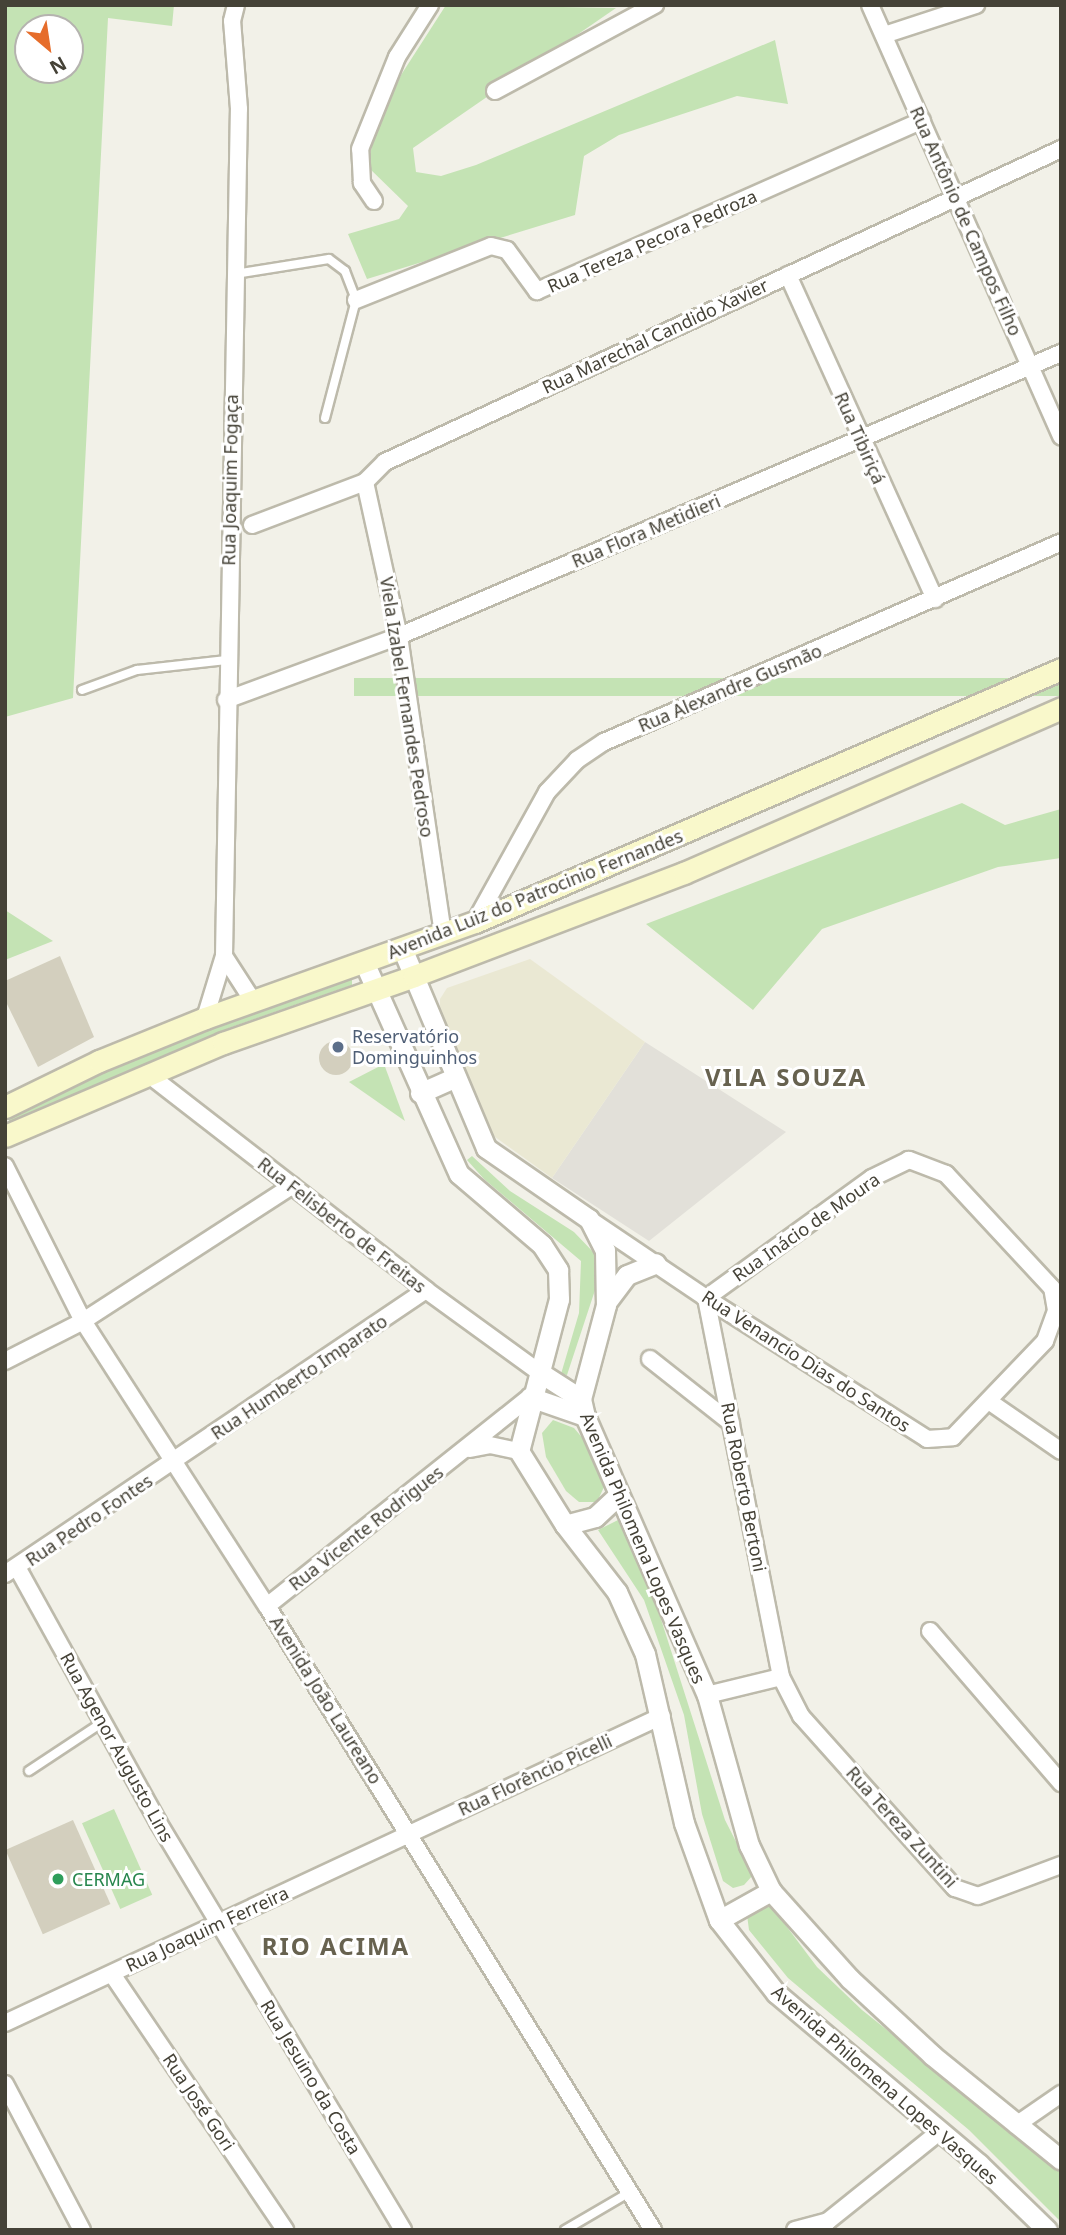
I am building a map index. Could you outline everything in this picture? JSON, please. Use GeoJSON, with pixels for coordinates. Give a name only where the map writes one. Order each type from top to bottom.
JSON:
{"type":"FeatureCollection","features":[{"type":"Feature","properties":{"kind":"main road","name":"Avenida Luiz do Patrocinio Fernandes"},"geometry":{"type":"LineString","coordinates":[[5,1107],[99,1061],[205,1018],[475,922],[1061,670]]}},
{"type":"Feature","properties":{"kind":"main road","name":"Avenida Luiz do Patrocinio Fernandes"},"geometry":{"type":"LineString","coordinates":[[5,1135],[148,1074],[684,873],[1061,708]]}},
{"type":"Feature","properties":{"kind":"main road"},"geometry":{"type":"LineString","coordinates":[[5,1121],[5,1135]]}},
{"type":"Feature","properties":{"kind":"street","name":"Rua Joaquim Fogaça"},"geometry":{"type":"LineString","coordinates":[[205,1018],[224,957],[226,660],[239,109],[232,21],[236,5]]}},
{"type":"Feature","properties":{"kind":"street"},"geometry":{"type":"LineString","coordinates":[[374,201],[362,183],[360,149],[397,57],[429,5]]}},
{"type":"Feature","properties":{"kind":"street"},"geometry":{"type":"LineString","coordinates":[[495,91],[655,5]]}},
{"type":"Feature","properties":{"kind":"street","name":"Rua Antônio de Campos Filho"},"geometry":{"type":"LineString","coordinates":[[870,5],[1061,437]]}},
{"type":"Feature","properties":{"kind":"street"},"geometry":{"type":"LineString","coordinates":[[884,35],[976,5]]}},
{"type":"Feature","properties":{"kind":"street","name":"Rua Tereza Pecora Pedroza"},"geometry":{"type":"LineString","coordinates":[[356,300],[491,247],[507,250],[537,291],[922,120]]}},
{"type":"Feature","properties":{"kind":"street","name":"Rua Marechal Candido Xavier"},"geometry":{"type":"LineString","coordinates":[[252,525],[365,482],[385,462],[1061,149]]}},
{"type":"Feature","properties":{"kind":"street","name":"Rua Tibiriçá"},"geometry":{"type":"LineString","coordinates":[[788,275],[861,441],[935,599]]}},
{"type":"Feature","properties":{"kind":"street","name":"Rua Flora Metidieri"},"geometry":{"type":"LineString","coordinates":[[226,700],[398,636],[861,441],[1061,353]]}},
{"type":"Feature","properties":{"kind":"street","name":"Viela Izabel Fernandes Pedroso"},"geometry":{"type":"LineString","coordinates":[[365,482],[398,636],[443,933]]}},
{"type":"Feature","properties":{"kind":"street","name":"Rua Alexandre Gusmão"},"geometry":{"type":"LineString","coordinates":[[475,922],[547,792],[577,760],[604,742],[1061,542]]}},
{"type":"Feature","properties":{"kind":"street","name":"Avenida Philomena Lopes Vasques"},"geometry":{"type":"LineString","coordinates":[[402,948],[486,1148],[589,1219],[605,1250],[606,1304],[582,1408],[707,1695],[749,1845],[771,1891],[850,1979],[1016,2125],[1061,2160]]}},
{"type":"Feature","properties":{"kind":"street"},"geometry":{"type":"LineString","coordinates":[[224,957],[253,1001]]}},
{"type":"Feature","properties":{"kind":"street"},"geometry":{"type":"LineString","coordinates":[[365,962],[420,1093],[459,1174],[542,1245],[558,1270],[559,1299],[530,1398],[519,1451],[490,1445],[464,1450]]}},
{"type":"Feature","properties":{"kind":"street","name":"Rua Felisberto de Freitas"},"geometry":{"type":"LineString","coordinates":[[148,1074],[426,1290],[539,1372]]}},
{"type":"Feature","properties":{"kind":"street"},"geometry":{"type":"LineString","coordinates":[[420,1093],[454,1077]]}},
{"type":"Feature","properties":{"kind":"street","name":"Rua Venancio Dias do Santos"},"geometry":{"type":"LineString","coordinates":[[589,1219],[928,1439],[953,1437],[990,1402],[1045,1341],[1056,1310],[1052,1288],[946,1174],[909,1160]]}},
{"type":"Feature","properties":{"kind":"street","name":"Rua Inácio de Moura"},"geometry":{"type":"LineString","coordinates":[[706,1297],[872,1178],[909,1160]]}},
{"type":"Feature","properties":{"kind":"street","name":"Avenida João Laureano"},"geometry":{"type":"LineString","coordinates":[[5,1166],[83,1321],[172,1464],[267,1606],[653,2230]]}},
{"type":"Feature","properties":{"kind":"street"},"geometry":{"type":"LineString","coordinates":[[5,1361],[83,1321],[292,1186]]}},
{"type":"Feature","properties":{"kind":"street","name":"Avenida Philomena Lopes Vasques"},"geometry":{"type":"LineString","coordinates":[[606,1304],[627,1275],[656,1263]]}},
{"type":"Feature","properties":{"kind":"street","name":"Rua Humberto Imparato"},"geometry":{"type":"LineString","coordinates":[[172,1464],[426,1290]]}},
{"type":"Feature","properties":{"kind":"street","name":"Rua Roberto Bertoni"},"geometry":{"type":"LineString","coordinates":[[706,1297],[781,1677]]}},
{"type":"Feature","properties":{"kind":"street"},"geometry":{"type":"LineString","coordinates":[[650,1359],[731,1423]]}},
{"type":"Feature","properties":{"kind":"street"},"geometry":{"type":"LineString","coordinates":[[539,1372],[582,1408]]}},
{"type":"Feature","properties":{"kind":"street"},"geometry":{"type":"LineString","coordinates":[[530,1398],[582,1408]]}},
{"type":"Feature","properties":{"kind":"street","name":"Rua Vicente Rodrigues"},"geometry":{"type":"LineString","coordinates":[[267,1606],[530,1398]]}},
{"type":"Feature","properties":{"kind":"street"},"geometry":{"type":"LineString","coordinates":[[990,1402],[1061,1451]]}},
{"type":"Feature","properties":{"kind":"street","name":"Avenida Philomena Lopes Vasques"},"geometry":{"type":"LineString","coordinates":[[519,1451],[565,1525],[617,1592],[645,1654],[662,1716],[684,1823],[719,1920],[776,1993],[939,2132],[1047,2230]]}},
{"type":"Feature","properties":{"kind":"street","name":"Rua Pedro Fontes"},"geometry":{"type":"LineString","coordinates":[[11,1571],[172,1464]]}},
{"type":"Feature","properties":{"kind":"street"},"geometry":{"type":"LineString","coordinates":[[565,1525],[595,1517],[619,1495]]}},
{"type":"Feature","properties":{"kind":"street","name":"Rua Agenor Augusto Lins"},"geometry":{"type":"LineString","coordinates":[[11,1571],[103,1721],[218,1925]]}},
{"type":"Feature","properties":{"kind":"street"},"geometry":{"type":"LineString","coordinates":[[930,1631],[1061,1783]]}},
{"type":"Feature","properties":{"kind":"street"},"geometry":{"type":"LineString","coordinates":[[707,1695],[781,1677]]}},
{"type":"Feature","properties":{"kind":"street","name":"Rua Tereza Zuntini"},"geometry":{"type":"LineString","coordinates":[[781,1677],[801,1716],[955,1888],[978,1896],[1061,1866]]}},
{"type":"Feature","properties":{"kind":"street","name":"Rua Florêncio Picelli"},"geometry":{"type":"LineString","coordinates":[[409,1833],[662,1716]]}},
{"type":"Feature","properties":{"kind":"street","name":"Rua Joaquim Ferreira"},"geometry":{"type":"LineString","coordinates":[[5,2023],[409,1833]]}},
{"type":"Feature","properties":{"kind":"street"},"geometry":{"type":"LineString","coordinates":[[719,1920],[771,1891]]}},
{"type":"Feature","properties":{"kind":"street","name":"Rua Jesuino da Costa"},"geometry":{"type":"LineString","coordinates":[[218,1925],[403,2230]]}},
{"type":"Feature","properties":{"kind":"street","name":"Rua José Gori"},"geometry":{"type":"LineString","coordinates":[[112,1974],[285,2230]]}},
{"type":"Feature","properties":{"kind":"street"},"geometry":{"type":"LineString","coordinates":[[5,2084],[82,2230]]}},
{"type":"Feature","properties":{"kind":"street"},"geometry":{"type":"LineString","coordinates":[[1016,2125],[1061,2094]]}},
{"type":"Feature","properties":{"kind":"street"},"geometry":{"type":"LineString","coordinates":[[795,2230],[828,2221],[939,2132]]}},
{"type":"Feature","properties":{"kind":"lane"},"geometry":{"type":"LineString","coordinates":[[234,274],[329,259],[345,271],[356,300],[325,418]]}},
{"type":"Feature","properties":{"kind":"lane"},"geometry":{"type":"LineString","coordinates":[[82,690],[137,670],[226,660]]}},
{"type":"Feature","properties":{"kind":"lane"},"geometry":{"type":"LineString","coordinates":[[29,1771],[103,1721]]}},
{"type":"Feature","properties":{"kind":"lane"},"geometry":{"type":"LineString","coordinates":[[565,2230],[630,2192]]}},
{"type":"Feature","properties":{"kind":"shaded area"},"geometry":{"type":"Polygon","coordinates":[[[530,959],[645,1042],[552,1178],[491,1134],[440,1010],[440,999],[447,988],[530,959]]]}},
{"type":"Feature","properties":{"kind":"shaded area"},"geometry":{"type":"Polygon","coordinates":[[[645,1042],[786,1132],[649,1241],[552,1178],[645,1042]]]}},
{"type":"Feature","properties":{"kind":"green space"},"geometry":{"type":"Polygon","coordinates":[[[5,5],[174,5],[172,26],[108,18],[73,698],[5,717],[5,5]]]}},
{"type":"Feature","properties":{"kind":"green space"},"geometry":{"type":"Polygon","coordinates":[[[446,5],[616,8],[413,148],[416,172],[441,176],[476,165],[775,40],[788,104],[737,96],[619,135],[584,156],[575,215],[367,279],[348,234],[399,219],[408,206],[367,166],[374,138],[401,75],[446,5]]]}},
{"type":"Feature","properties":{"kind":"green space"},"geometry":{"type":"Polygon","coordinates":[[[354,678],[1061,678],[1061,696],[354,696],[354,678]]]}},
{"type":"Feature","properties":{"kind":"green space"},"geometry":{"type":"Polygon","coordinates":[[[962,803],[1005,825],[1061,809],[1061,858],[998,867],[822,929],[753,1010],[646,924],[962,803]]]}},
{"type":"Feature","properties":{"kind":"green space"},"geometry":{"type":"Polygon","coordinates":[[[5,910],[53,941],[5,960],[5,910]]]}},
{"type":"Feature","properties":{"kind":"green space"},"geometry":{"type":"Polygon","coordinates":[[[352,974],[352,985],[229,1028],[13,1123],[9,1121],[9,1116],[107,1067],[213,1022],[352,974]]]}},
{"type":"Feature","properties":{"kind":"green space"},"geometry":{"type":"Polygon","coordinates":[[[384,1064],[405,1121],[349,1082],[384,1064]]]}},
{"type":"Feature","properties":{"kind":"green space"},"geometry":{"type":"Polygon","coordinates":[[[472,1156],[510,1191],[574,1232],[597,1256],[600,1275],[567,1375],[561,1374],[579,1313],[581,1261],[484,1179],[467,1160],[472,1156]]]}},
{"type":"Feature","properties":{"kind":"green space"},"geometry":{"type":"Polygon","coordinates":[[[553,1420],[574,1428],[585,1441],[604,1487],[597,1502],[579,1502],[566,1491],[546,1457],[542,1433],[553,1420]]]}},
{"type":"Feature","properties":{"kind":"green space"},"geometry":{"type":"Polygon","coordinates":[[[620,1519],[660,1616],[725,1820],[753,1875],[744,1885],[733,1888],[723,1881],[702,1814],[684,1715],[644,1600],[598,1530],[620,1519]]]}},
{"type":"Feature","properties":{"kind":"green space"},"geometry":{"type":"Polygon","coordinates":[[[114,1809],[152,1895],[120,1909],[82,1823],[114,1809]]]}},
{"type":"Feature","properties":{"kind":"green space"},"geometry":{"type":"Polygon","coordinates":[[[769,1903],[817,1967],[862,2010],[1061,2169],[1061,2222],[969,2130],[788,1978],[749,1930],[747,1915],[769,1903]]]}},
{"type":"Feature","properties":{"kind":"building"},"geometry":{"type":"Polygon","coordinates":[[[60,956],[94,1037],[38,1067],[5,1000],[5,981],[60,956]]]}},
{"type":"Feature","properties":{"kind":"building"},"geometry":{"type":"Polygon","coordinates":[[[336,1041],[348,1046],[353,1058],[348,1070],[336,1075],[324,1070],[319,1058],[324,1046],[336,1041]]]}},
{"type":"Feature","properties":{"kind":"building","name":"CERMAG"},"geometry":{"type":"Polygon","coordinates":[[[73,1820],[110,1904],[43,1934],[5,1850],[73,1820]]]}},
{"type":"Feature","properties":{"kind":"place","name":"Reservatório Dominguinhos"},"geometry":{"type":"Point","coordinates":[338,1047]}},
{"type":"Feature","properties":{"kind":"place","name":"CERMAG"},"geometry":{"type":"Point","coordinates":[58,1879]}},
{"type":"Feature","properties":{"kind":"district","name":"VILA SOUZA"},"geometry":{"type":"Point","coordinates":[786,1077]}},
{"type":"Feature","properties":{"kind":"district","name":"RIO ACIMA"},"geometry":{"type":"Point","coordinates":[336,1946]}}]}
